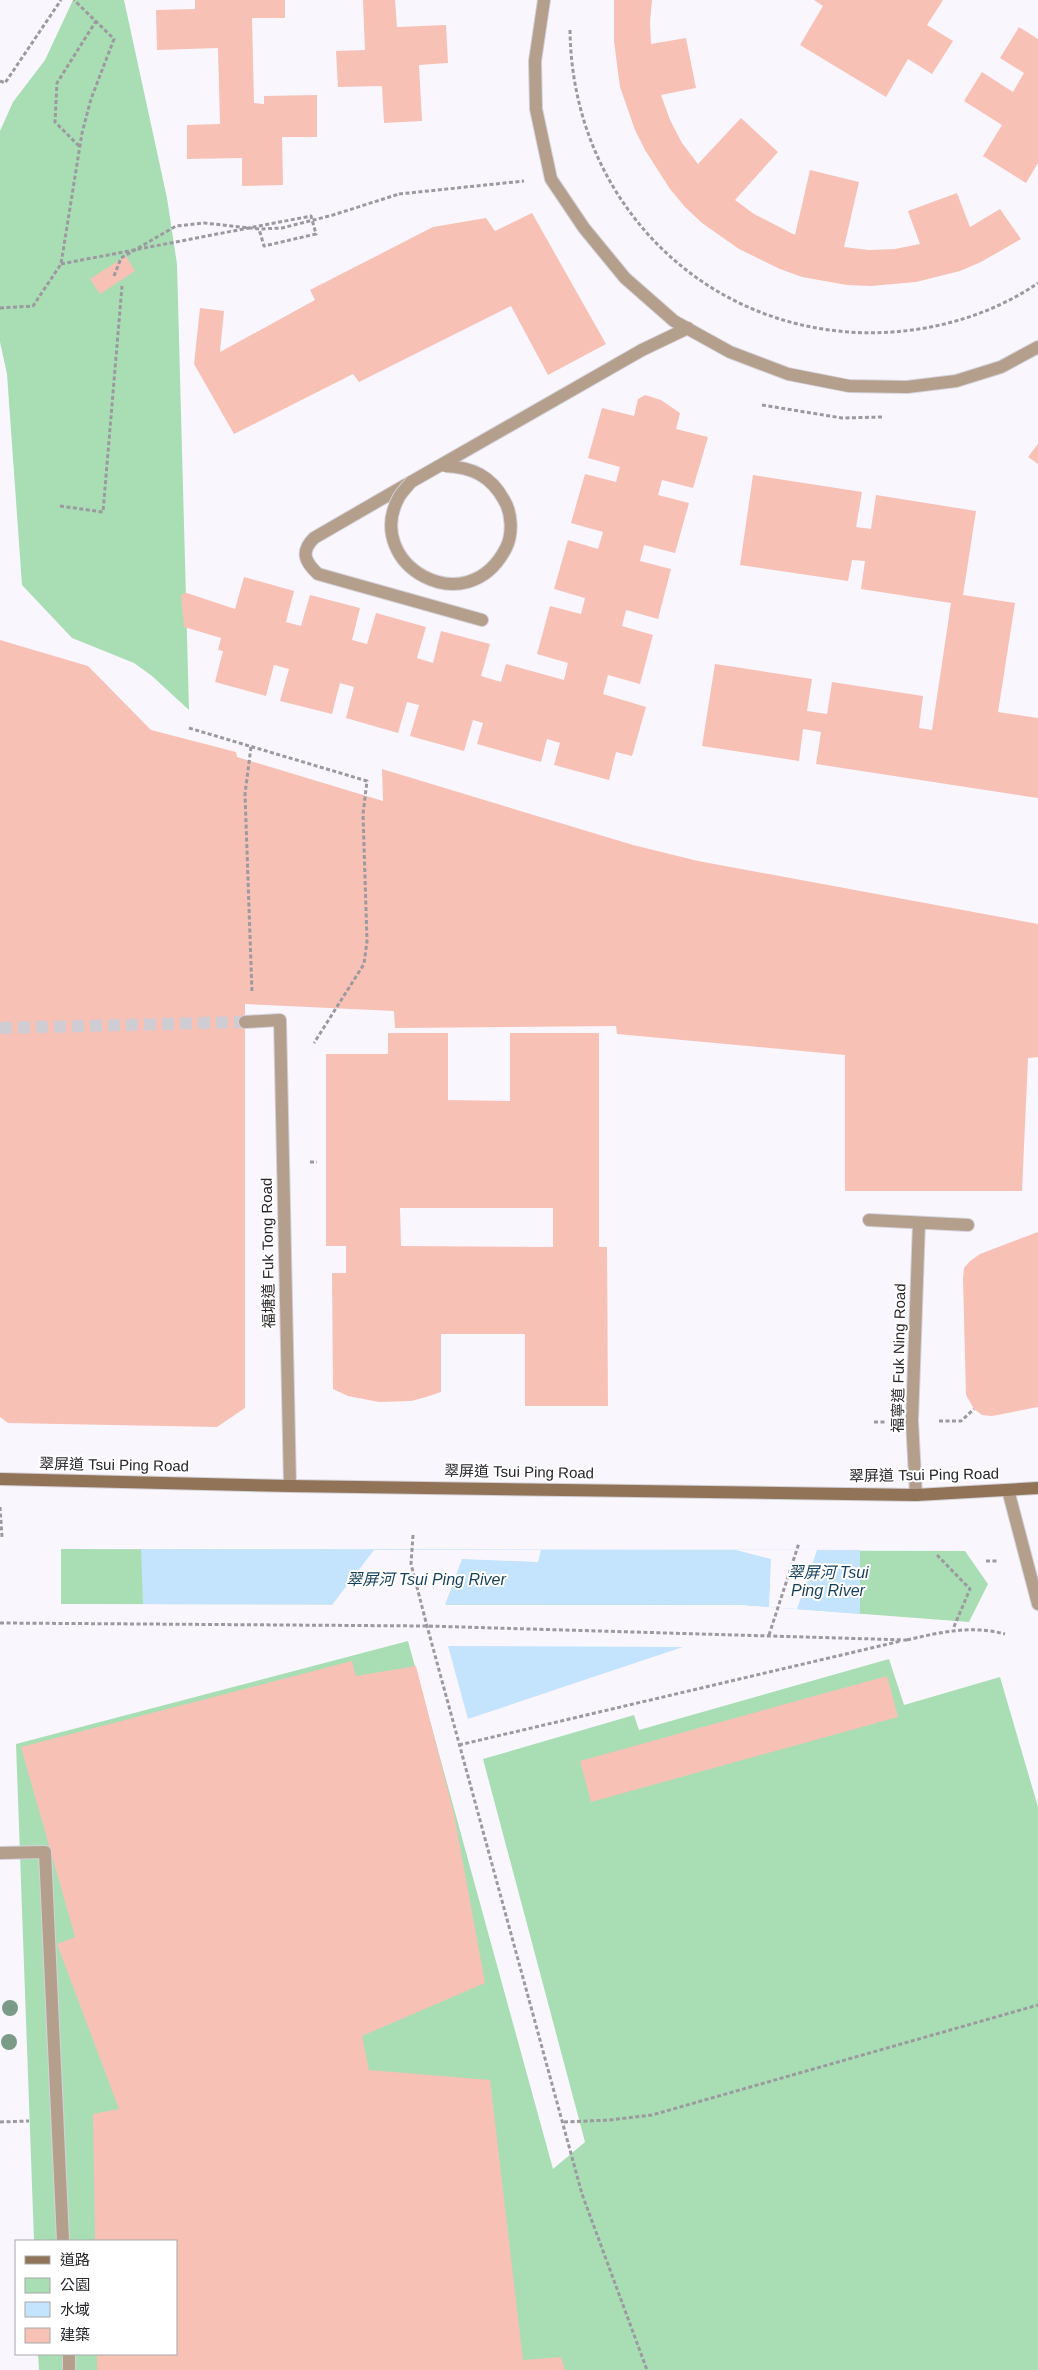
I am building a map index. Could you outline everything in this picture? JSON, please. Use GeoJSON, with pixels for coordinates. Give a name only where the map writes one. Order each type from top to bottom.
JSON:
{"type":"FeatureCollection","features":[{"type":"Feature","properties":{"kind":"street"},"geometry":{"type":"LineString","coordinates":[[544,0],[535,61],[536,109],[551,179],[584,228],[625,278],[674,321],[730,352],[788,374],[849,386],[907,387],[956,381],[1001,367],[1038,347]]}},
{"type":"Feature","properties":{"kind":"street"},"geometry":{"type":"LineString","coordinates":[[482,620],[318,574],[308,565],[304,557],[306,546],[314,538],[433,469],[445,466],[468,468],[485,476],[497,488],[507,505],[511,524],[508,543],[500,560],[485,574],[468,582],[448,584],[430,580],[413,570],[400,555],[393,536],[393,516],[399,498],[411,482],[642,350],[688,328]]}},
{"type":"Feature","properties":{"kind":"street","name":"福塘道 Fuk Tong Road"},"geometry":{"type":"LineString","coordinates":[[249,1021],[280,1020],[290,1486]]}},
{"type":"Feature","properties":{"kind":"street"},"geometry":{"type":"LineString","coordinates":[[869,1220],[968,1225]]}},
{"type":"Feature","properties":{"kind":"street","name":"福寧道 Fuk Ning Road"},"geometry":{"type":"LineString","coordinates":[[916,1495],[912,1421],[919,1223]]}},
{"type":"Feature","properties":{"kind":"street","name":"翠屏道 Tsui Ping Road"},"geometry":{"type":"LineString","coordinates":[[0,1479],[290,1486],[916,1495],[1038,1488]]}},
{"type":"Feature","properties":{"kind":"street"},"geometry":{"type":"LineString","coordinates":[[1008,1490],[1038,1604]]}},
{"type":"Feature","properties":{"kind":"street"},"geometry":{"type":"LineString","coordinates":[[0,1853],[46,1852],[64,2240]]}},
{"type":"Feature","properties":{"kind":"street"},"geometry":{"type":"LineString","coordinates":[[69,2355],[69,2370]]}},
{"type":"Feature","properties":{"kind":"path"},"geometry":{"type":"LineString","coordinates":[[0,81],[5,83],[60,0]]}},
{"type":"Feature","properties":{"kind":"path"},"geometry":{"type":"LineString","coordinates":[[0,308],[33,306],[61,264],[80,146],[91,99],[114,39],[74,0]]}},
{"type":"Feature","properties":{"kind":"path"},"geometry":{"type":"LineString","coordinates":[[80,146],[55,122],[57,83],[96,21]]}},
{"type":"Feature","properties":{"kind":"path"},"geometry":{"type":"LineString","coordinates":[[570,23],[574,83],[582,117],[604,174],[622,202],[658,244],[686,269],[712,288],[774,319],[838,332],[880,333],[919,329],[963,319],[1000,305],[1038,283]]}},
{"type":"Feature","properties":{"kind":"path"},"geometry":{"type":"LineString","coordinates":[[114,276],[121,258],[176,226],[204,223],[259,229],[282,228],[334,215],[359,205],[399,194],[524,181]]}},
{"type":"Feature","properties":{"kind":"path"},"geometry":{"type":"LineString","coordinates":[[61,264],[311,216],[316,234],[264,246],[259,229]]}},
{"type":"Feature","properties":{"kind":"path"},"geometry":{"type":"LineString","coordinates":[[60,506],[103,512],[122,286]]}},
{"type":"Feature","properties":{"kind":"path"},"geometry":{"type":"LineString","coordinates":[[189,728],[367,781],[363,814],[368,941],[364,964],[314,1043]]}},
{"type":"Feature","properties":{"kind":"path"},"geometry":{"type":"LineString","coordinates":[[249,1021],[245,779],[251,747]]}},
{"type":"Feature","properties":{"kind":"path"},"geometry":{"type":"LineString","coordinates":[[961,1421],[974,1409]]}},
{"type":"Feature","properties":{"kind":"path"},"geometry":{"type":"LineString","coordinates":[[0,1501],[2,1536]]}},
{"type":"Feature","properties":{"kind":"path"},"geometry":{"type":"LineString","coordinates":[[412,1535],[411,1564],[582,2194],[647,2370]]}},
{"type":"Feature","properties":{"kind":"path"},"geometry":{"type":"LineString","coordinates":[[769,1635],[799,1543]]}},
{"type":"Feature","properties":{"kind":"path"},"geometry":{"type":"LineString","coordinates":[[937,1555],[970,1589],[953,1629]]}},
{"type":"Feature","properties":{"kind":"path"},"geometry":{"type":"LineString","coordinates":[[0,1623],[427,1626],[907,1640]]}},
{"type":"Feature","properties":{"kind":"path"},"geometry":{"type":"LineString","coordinates":[[459,1746],[953,1629],[986,1629],[1005,1634]]}},
{"type":"Feature","properties":{"kind":"path"},"geometry":{"type":"LineString","coordinates":[[564,2122],[610,2120],[652,2115],[1038,2005]]}},
{"type":"Feature","properties":{"kind":"green space"},"geometry":{"type":"Polygon","coordinates":[[[73,0],[124,0],[167,198],[177,264],[189,710],[152,676],[134,663],[72,638],[22,585],[7,374],[0,342],[0,131],[13,102],[45,60],[73,0]]]}},
{"type":"Feature","properties":{"kind":"green space","name":"翠屏河 Tsui Ping River"},"geometry":{"type":"Polygon","coordinates":[[[61,1549],[965,1551],[988,1584],[969,1622],[744,1605],[61,1604],[61,1549]]]}},
{"type":"Feature","properties":{"kind":"green space"},"geometry":{"type":"Polygon","coordinates":[[[408,1641],[553,2169],[585,2142],[483,1759],[634,1715],[639,1730],[889,1659],[904,1705],[1000,1677],[1038,1807],[1038,2370],[39,2370],[38,2355],[178,2355],[178,2240],[34,2240],[16,1744],[408,1641]]]}},
{"type":"Feature","properties":{"kind":"water","name":"翠屏河 Tsui Ping River"},"geometry":{"type":"Polygon","coordinates":[[[141,1549],[860,1550],[860,1614],[744,1605],[143,1604],[141,1549]]]}},
{"type":"Feature","properties":{"kind":"water"},"geometry":{"type":"Polygon","coordinates":[[[448,1646],[683,1647],[468,1719],[448,1646]]]}},
{"type":"Feature","properties":{"kind":"pier"},"geometry":{"type":"Polygon","coordinates":[[[374,1550],[541,1550],[538,1562],[462,1559],[445,1605],[332,1605],[374,1550]]]}},
{"type":"Feature","properties":{"kind":"pier"},"geometry":{"type":"Polygon","coordinates":[[[736,1550],[817,1550],[797,1609],[769,1607],[771,1559],[736,1550]]]}},
{"type":"Feature","properties":{"kind":"building"},"geometry":{"type":"Polygon","coordinates":[[[195,0],[285,0],[285,18],[252,18],[254,103],[264,104],[264,96],[317,95],[317,137],[282,137],[283,185],[242,186],[242,158],[187,159],[187,125],[220,124],[218,48],[157,50],[156,10],[195,9],[195,0]]]}},
{"type":"Feature","properties":{"kind":"building"},"geometry":{"type":"Polygon","coordinates":[[[363,0],[395,0],[397,27],[446,25],[448,63],[419,65],[422,121],[384,123],[382,86],[338,87],[336,51],[365,50],[363,0]]]}},
{"type":"Feature","properties":{"kind":"building"},"geometry":{"type":"Polygon","coordinates":[[[614,0],[652,0],[650,21],[651,44],[686,38],[696,88],[661,95],[670,120],[682,143],[698,164],[741,118],[778,152],[735,200],[754,214],[795,235],[810,170],[859,182],[844,247],[869,250],[895,249],[920,244],[908,211],[957,193],[970,227],[1000,209],[1021,239],[981,262],[960,271],[916,282],[871,286],[847,285],[802,277],[780,269],[739,249],[702,223],[685,207],[670,189],[645,150],[635,130],[620,87],[614,41],[614,0]]]}},
{"type":"Feature","properties":{"kind":"building"},"geometry":{"type":"Polygon","coordinates":[[[814,0],[943,0],[927,25],[953,41],[932,74],[908,59],[886,97],[800,45],[823,6],[814,0]]]}},
{"type":"Feature","properties":{"kind":"building"},"geometry":{"type":"Polygon","coordinates":[[[1019,27],[1038,39],[1038,163],[1026,183],[983,156],[1002,125],[964,101],[982,72],[1013,92],[1024,73],[1000,58],[1019,27]]]}},
{"type":"Feature","properties":{"kind":"building"},"geometry":{"type":"Polygon","coordinates":[[[532,213],[606,344],[548,375],[511,306],[359,382],[353,374],[234,434],[194,364],[200,308],[224,311],[220,352],[315,300],[310,290],[433,227],[486,218],[495,231],[532,213]]]}},
{"type":"Feature","properties":{"kind":"building"},"geometry":{"type":"Polygon","coordinates":[[[126,256],[135,271],[100,294],[90,279],[126,256]]]}},
{"type":"Feature","properties":{"kind":"building"},"geometry":{"type":"Polygon","coordinates":[[[645,395],[661,400],[680,413],[676,429],[708,437],[693,488],[662,480],[658,495],[689,503],[675,553],[644,545],[640,561],[671,569],[658,619],[626,610],[622,626],[653,635],[640,684],[608,675],[603,694],[646,707],[632,756],[616,752],[609,780],[554,765],[560,743],[547,739],[541,762],[477,744],[483,723],[473,720],[464,751],[410,736],[419,705],[407,702],[398,733],[346,718],[354,687],[340,683],[332,714],[280,701],[289,669],[274,665],[266,696],[215,682],[223,651],[218,650],[221,638],[184,627],[181,597],[182,594],[187,593],[235,609],[244,577],[294,591],[286,622],[301,626],[310,595],[360,608],[352,640],[367,644],[376,613],[426,627],[417,658],[433,663],[441,631],[490,644],[481,676],[501,682],[506,664],[564,680],[568,663],[537,654],[550,606],[581,614],[585,598],[554,589],[568,540],[598,549],[603,532],[571,523],[585,474],[616,482],[620,467],[588,458],[602,408],[634,416],[638,399],[645,395]]]}},
{"type":"Feature","properties":{"kind":"building"},"geometry":{"type":"Polygon","coordinates":[[[1038,444],[1038,464],[1028,457],[1038,444]]]}},
{"type":"Feature","properties":{"kind":"building"},"geometry":{"type":"Polygon","coordinates":[[[753,475],[862,492],[856,527],[871,529],[876,495],[976,511],[963,595],[1015,603],[998,712],[1038,718],[1038,798],[816,764],[821,732],[803,729],[799,761],[702,746],[715,664],[812,679],[807,711],[827,714],[832,682],[923,696],[919,728],[932,730],[951,603],[861,589],[865,561],[852,560],[848,581],[740,565],[753,475]]]}},
{"type":"Feature","properties":{"kind":"building"},"geometry":{"type":"Polygon","coordinates":[[[0,640],[88,666],[151,730],[236,752],[237,757],[383,801],[382,769],[633,845],[698,861],[1038,924],[1038,1057],[1028,1058],[1022,1191],[845,1191],[845,1055],[617,1034],[616,1026],[395,1028],[394,1011],[245,1004],[245,1408],[217,1427],[8,1423],[0,1417],[0,640]]]}},
{"type":"Feature","properties":{"kind":"building"},"geometry":{"type":"Polygon","coordinates":[[[388,1033],[448,1033],[448,1100],[510,1101],[510,1033],[599,1033],[599,1247],[607,1247],[608,1406],[525,1406],[525,1334],[441,1334],[441,1392],[426,1397],[411,1401],[379,1402],[348,1396],[333,1389],[332,1273],[346,1273],[346,1246],[326,1246],[326,1054],[388,1054],[388,1033]],[[400,1208],[401,1246],[553,1247],[553,1208],[400,1208]]]}},
{"type":"Feature","properties":{"kind":"building"},"geometry":{"type":"Polygon","coordinates":[[[1038,1232],[1038,1407],[992,1416],[982,1415],[974,1409],[966,1395],[964,1268],[980,1254],[1038,1232]]]}},
{"type":"Feature","properties":{"kind":"building"},"geometry":{"type":"Polygon","coordinates":[[[352,1661],[356,1676],[416,1666],[454,1814],[485,1983],[362,2036],[369,2070],[490,2080],[523,2360],[561,2357],[565,2370],[97,2370],[97,2355],[178,2355],[178,2240],[95,2240],[93,2114],[119,2109],[57,1944],[75,1937],[21,1747],[352,1661]]]}},
{"type":"Feature","properties":{"kind":"building"},"geometry":{"type":"Polygon","coordinates":[[[887,1676],[898,1717],[591,1802],[580,1761],[887,1676]]]}},
{"type":"Feature","properties":{"kind":"tunnel"},"geometry":{"type":"LineString","coordinates":[[0,1028],[245,1022]]}}]}
